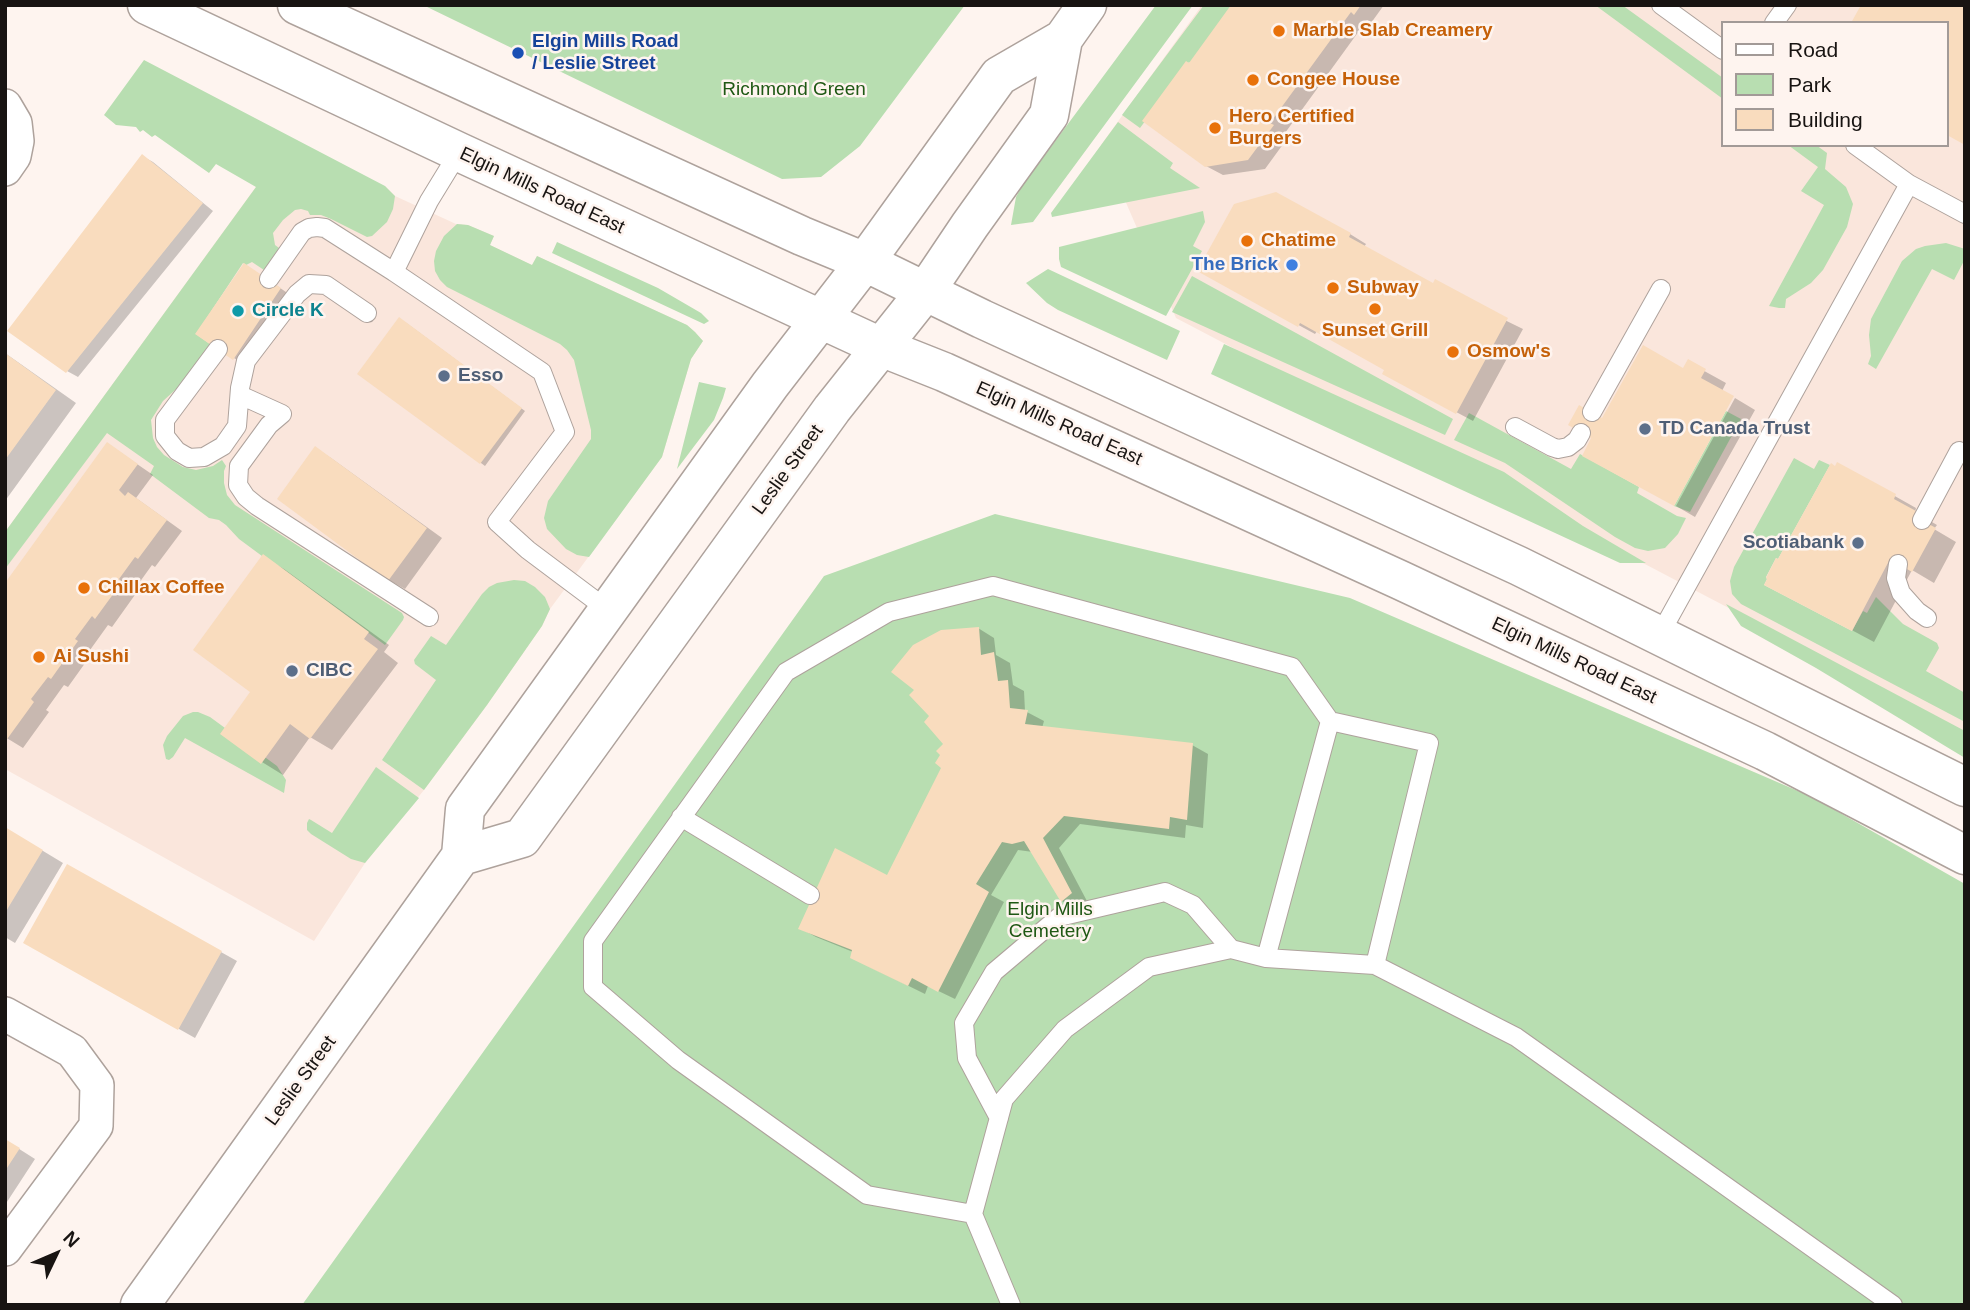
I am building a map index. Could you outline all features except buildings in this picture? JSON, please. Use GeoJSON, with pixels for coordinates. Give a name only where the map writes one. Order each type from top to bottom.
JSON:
{"type":"FeatureCollection","features":[{"type":"Feature","properties":{"kind":"main road","name":"Elgin Mills Road East"},"geometry":{"type":"LineString","coordinates":[[147,5],[881,347],[944,372],[1425,591],[1765,751],[1965,855]]}},
{"type":"Feature","properties":{"kind":"main road"},"geometry":{"type":"LineString","coordinates":[[297,5],[865,262],[1519,566],[1965,787]]}},
{"type":"Feature","properties":{"kind":"main road","name":"Leslie Street"},"geometry":{"type":"LineString","coordinates":[[140,1305],[461,856],[465,809],[770,385],[865,262],[999,76],[1063,39],[1087,5]]}},
{"type":"Feature","properties":{"kind":"main road","name":"Leslie Street"},"geometry":{"type":"LineString","coordinates":[[461,856],[522,838],[824,420],[925,292],[1049,115],[1063,39]]}},
{"type":"Feature","properties":{"kind":"street"},"geometry":{"type":"LineString","coordinates":[[5,106],[15,124],[17,141],[14,156],[5,169]]}},
{"type":"Feature","properties":{"kind":"street"},"geometry":{"type":"LineString","coordinates":[[5,1014],[72,1051],[97,1085],[96,1126],[5,1249]]}},
{"type":"Feature","properties":{"kind":"lane"},"geometry":{"type":"LineString","coordinates":[[1661,5],[1722,49]]}},
{"type":"Feature","properties":{"kind":"lane"},"geometry":{"type":"LineString","coordinates":[[1775,21],[1787,5]]}},
{"type":"Feature","properties":{"kind":"lane"},"geometry":{"type":"LineString","coordinates":[[1858,147],[1909,184],[1965,214]]}},
{"type":"Feature","properties":{"kind":"lane"},"geometry":{"type":"LineString","coordinates":[[394,272],[429,201],[459,152]]}},
{"type":"Feature","properties":{"kind":"lane"},"geometry":{"type":"LineString","coordinates":[[1659,636],[1909,184]]}},
{"type":"Feature","properties":{"kind":"lane"},"geometry":{"type":"LineString","coordinates":[[269,279],[302,232],[309,228],[325,228],[542,372],[565,432],[497,522],[528,550],[608,610]]}},
{"type":"Feature","properties":{"kind":"lane"},"geometry":{"type":"LineString","coordinates":[[218,349],[165,420],[164,436],[177,451],[189,458],[204,457],[223,446],[237,426],[246,361],[297,294],[309,284],[326,285],[367,313]]}},
{"type":"Feature","properties":{"kind":"lane"},"geometry":{"type":"LineString","coordinates":[[1592,412],[1661,289]]}},
{"type":"Feature","properties":{"kind":"lane"},"geometry":{"type":"LineString","coordinates":[[240,395],[282,414],[269,425],[239,466],[238,485],[246,497],[429,617]]}},
{"type":"Feature","properties":{"kind":"lane"},"geometry":{"type":"LineString","coordinates":[[1515,427],[1558,449],[1568,447],[1581,433]]}},
{"type":"Feature","properties":{"kind":"lane"},"geometry":{"type":"LineString","coordinates":[[1922,520],[1959,452]]}},
{"type":"Feature","properties":{"kind":"lane"},"geometry":{"type":"LineString","coordinates":[[1898,564],[1896,578],[1901,593],[1927,618]]}},
{"type":"Feature","properties":{"kind":"lane"},"geometry":{"type":"LineString","coordinates":[[973,1214],[867,1195],[678,1060],[593,987],[593,941],[786,672],[889,612],[993,586],[1292,667],[1330,721],[1429,743],[1375,965]]}},
{"type":"Feature","properties":{"kind":"lane"},"geometry":{"type":"LineString","coordinates":[[1266,958],[1330,721]]}},
{"type":"Feature","properties":{"kind":"lane"},"geometry":{"type":"LineString","coordinates":[[681,817],[810,895]]}},
{"type":"Feature","properties":{"kind":"lane"},"geometry":{"type":"LineString","coordinates":[[999,1118],[967,1058],[964,1023],[994,972],[1059,917],[1165,892],[1193,905],[1231,949]]}},
{"type":"Feature","properties":{"kind":"lane"},"geometry":{"type":"LineString","coordinates":[[1011,1305],[973,1214],[1004,1099],[1065,1029],[1149,967],[1231,949],[1266,958],[1375,965],[1516,1037],[1894,1305]]}},
{"type":"Feature","properties":{"kind":"shaded area"},"geometry":{"type":"Polygon","coordinates":[[[1202,5],[1965,5],[1965,732],[1176,318],[1101,145],[1202,5]]]}},
{"type":"Feature","properties":{"kind":"shaded area"},"geometry":{"type":"Polygon","coordinates":[[[266,173],[385,186],[395,196],[456,224],[468,225],[494,236],[490,245],[532,265],[537,256],[687,325],[703,341],[691,359],[662,457],[550,609],[542,626],[487,705],[365,863],[314,941],[5,769],[5,532],[266,173]]]}},
{"type":"Feature","properties":{"kind":"green space","name":"Richmond Green"},"geometry":{"type":"Polygon","coordinates":[[[423,5],[965,5],[860,146],[821,177],[782,179],[423,5]]]}},
{"type":"Feature","properties":{"kind":"green space"},"geometry":{"type":"Polygon","coordinates":[[[1156,5],[1193,5],[1033,222],[1011,225],[1016,197],[1022,186],[1156,5]]]}},
{"type":"Feature","properties":{"kind":"green space"},"geometry":{"type":"Polygon","coordinates":[[[1204,5],[1236,5],[1192,65],[1189,62],[1140,128],[1122,115],[1204,5]]]}},
{"type":"Feature","properties":{"kind":"green space"},"geometry":{"type":"Polygon","coordinates":[[[1595,5],[1622,5],[1722,77],[1722,98],[1595,5]]]}},
{"type":"Feature","properties":{"kind":"green space"},"geometry":{"type":"Polygon","coordinates":[[[144,60],[385,186],[395,196],[387,222],[372,236],[367,237],[331,219],[310,215],[308,211],[301,209],[295,210],[283,220],[273,233],[275,245],[279,248],[264,270],[252,262],[246,265],[243,263],[196,334],[210,344],[184,382],[163,401],[151,420],[153,438],[164,455],[183,467],[196,470],[213,466],[222,460],[226,466],[224,483],[227,495],[235,505],[402,613],[403,620],[385,645],[239,539],[226,525],[209,518],[150,474],[154,466],[107,433],[5,569],[5,532],[256,187],[216,164],[209,173],[155,135],[152,137],[143,130],[140,132],[136,127],[116,125],[104,115],[144,60]]]}},
{"type":"Feature","properties":{"kind":"green space"},"geometry":{"type":"Polygon","coordinates":[[[1118,122],[1173,163],[1170,168],[1200,188],[1052,217],[1051,213],[1118,122]]]}},
{"type":"Feature","properties":{"kind":"green space"},"geometry":{"type":"Polygon","coordinates":[[[1791,147],[1819,147],[1827,153],[1825,169],[1846,187],[1853,204],[1847,227],[1823,270],[1811,283],[1786,299],[1785,308],[1769,306],[1824,205],[1801,191],[1818,167],[1791,147]]]}},
{"type":"Feature","properties":{"kind":"green space"},"geometry":{"type":"Polygon","coordinates":[[[1203,211],[1205,222],[1193,246],[1202,251],[1166,316],[1061,267],[1059,247],[1203,211]]]}},
{"type":"Feature","properties":{"kind":"green space"},"geometry":{"type":"Polygon","coordinates":[[[457,224],[468,225],[494,236],[490,245],[532,265],[537,256],[687,325],[703,341],[691,359],[662,457],[589,557],[566,549],[547,529],[544,518],[548,501],[591,439],[574,360],[560,344],[447,287],[440,280],[435,271],[436,251],[444,236],[457,224]]]}},
{"type":"Feature","properties":{"kind":"green space"},"geometry":{"type":"Polygon","coordinates":[[[557,242],[658,288],[701,313],[709,321],[704,324],[552,253],[557,242]]]}},
{"type":"Feature","properties":{"kind":"green space"},"geometry":{"type":"Polygon","coordinates":[[[1946,243],[1965,249],[1965,259],[1954,280],[1932,269],[1876,369],[1868,364],[1871,356],[1871,319],[1902,261],[1916,249],[1946,243]]]}},
{"type":"Feature","properties":{"kind":"green space"},"geometry":{"type":"Polygon","coordinates":[[[1048,269],[1180,331],[1167,360],[1047,303],[1026,283],[1048,269]]]}},
{"type":"Feature","properties":{"kind":"green space"},"geometry":{"type":"Polygon","coordinates":[[[1192,276],[1453,419],[1445,435],[1172,312],[1192,276]]]}},
{"type":"Feature","properties":{"kind":"green space"},"geometry":{"type":"Polygon","coordinates":[[[1224,344],[1504,472],[1583,526],[1646,563],[1620,563],[1211,374],[1224,344]]]}},
{"type":"Feature","properties":{"kind":"green space"},"geometry":{"type":"Polygon","coordinates":[[[699,382],[726,388],[714,420],[677,469],[699,382]]]}},
{"type":"Feature","properties":{"kind":"green space"},"geometry":{"type":"Polygon","coordinates":[[[1726,411],[1741,419],[1690,512],[1674,506],[1726,411]]]}},
{"type":"Feature","properties":{"kind":"green space"},"geometry":{"type":"Polygon","coordinates":[[[1469,413],[1571,469],[1580,454],[1639,487],[1637,493],[1677,516],[1686,518],[1678,534],[1665,548],[1648,551],[1635,548],[1615,537],[1505,463],[1454,440],[1469,413]]]}},
{"type":"Feature","properties":{"kind":"green space"},"geometry":{"type":"Polygon","coordinates":[[[1794,458],[1814,469],[1819,460],[1830,465],[1778,559],[1776,558],[1764,585],[1852,631],[1863,611],[1867,613],[1876,597],[1903,624],[1937,643],[1939,648],[1926,671],[1965,693],[1965,722],[1741,604],[1732,594],[1730,581],[1734,567],[1794,458]]]}},
{"type":"Feature","properties":{"kind":"green space","name":"Elgin Mills Cemetery"},"geometry":{"type":"Polygon","coordinates":[[[995,514],[1350,598],[1812,797],[1965,884],[1965,1305],[302,1305],[824,576],[995,514]]]}},
{"type":"Feature","properties":{"kind":"green space"},"geometry":{"type":"Polygon","coordinates":[[[514,580],[525,581],[535,587],[545,597],[550,609],[542,626],[424,790],[382,760],[436,680],[415,664],[414,660],[431,636],[446,645],[489,587],[514,580]]]}},
{"type":"Feature","properties":{"kind":"green space"},"geometry":{"type":"Polygon","coordinates":[[[1726,604],[1965,731],[1965,758],[1741,626],[1726,604]]]}},
{"type":"Feature","properties":{"kind":"green space"},"geometry":{"type":"Polygon","coordinates":[[[193,712],[210,717],[277,766],[286,780],[284,793],[185,738],[173,757],[166,759],[163,745],[167,736],[183,716],[193,712]]]}},
{"type":"Feature","properties":{"kind":"green space"},"geometry":{"type":"Polygon","coordinates":[[[376,767],[419,798],[365,863],[351,859],[311,834],[307,830],[307,823],[309,819],[332,833],[376,767]]]}},
{"type":"Feature","properties":{"kind":"place","name":"Marble Slab Creamery"},"geometry":{"type":"Point","coordinates":[1279,31]}},
{"type":"Feature","properties":{"kind":"place","name":"Elgin Mills Road / Leslie Street"},"geometry":{"type":"Point","coordinates":[518,53]}},
{"type":"Feature","properties":{"kind":"place","name":"Congee House"},"geometry":{"type":"Point","coordinates":[1253,80]}},
{"type":"Feature","properties":{"kind":"place","name":"Hero Certified Burgers"},"geometry":{"type":"Point","coordinates":[1215,128]}},
{"type":"Feature","properties":{"kind":"place","name":"Chatime"},"geometry":{"type":"Point","coordinates":[1247,241]}},
{"type":"Feature","properties":{"kind":"place","name":"The Brick"},"geometry":{"type":"Point","coordinates":[1292,265]}},
{"type":"Feature","properties":{"kind":"place","name":"Subway"},"geometry":{"type":"Point","coordinates":[1333,288]}},
{"type":"Feature","properties":{"kind":"place","name":"Sunset Grill"},"geometry":{"type":"Point","coordinates":[1375,309]}},
{"type":"Feature","properties":{"kind":"place","name":"Circle K"},"geometry":{"type":"Point","coordinates":[238,311]}},
{"type":"Feature","properties":{"kind":"place","name":"Osmow's"},"geometry":{"type":"Point","coordinates":[1453,352]}},
{"type":"Feature","properties":{"kind":"place","name":"Esso"},"geometry":{"type":"Point","coordinates":[444,376]}},
{"type":"Feature","properties":{"kind":"place","name":"TD Canada Trust"},"geometry":{"type":"Point","coordinates":[1645,429]}},
{"type":"Feature","properties":{"kind":"place","name":"Scotiabank"},"geometry":{"type":"Point","coordinates":[1858,543]}},
{"type":"Feature","properties":{"kind":"place","name":"Chillax Coffee"},"geometry":{"type":"Point","coordinates":[84,588]}},
{"type":"Feature","properties":{"kind":"place","name":"Ai Sushi"},"geometry":{"type":"Point","coordinates":[39,657]}},
{"type":"Feature","properties":{"kind":"place","name":"CIBC"},"geometry":{"type":"Point","coordinates":[292,671]}}]}
